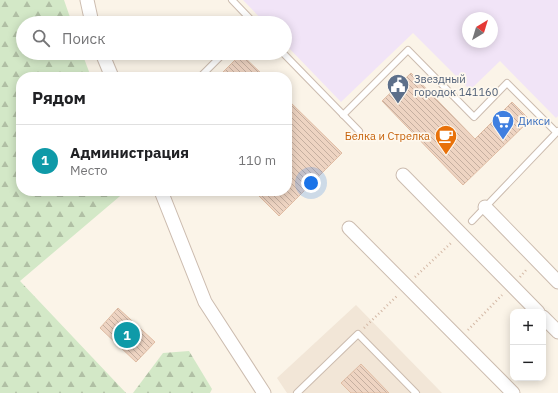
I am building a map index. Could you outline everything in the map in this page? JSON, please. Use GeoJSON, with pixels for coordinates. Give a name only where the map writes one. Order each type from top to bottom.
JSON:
{"type":"FeatureCollection","features":[{"type":"Feature","properties":{"kind":"street"},"geometry":{"type":"LineString","coordinates":[[87,0],[89,16]]}},
{"type":"Feature","properties":{"kind":"street"},"geometry":{"type":"LineString","coordinates":[[105,60],[110,72]]}},
{"type":"Feature","properties":{"kind":"street"},"geometry":{"type":"LineString","coordinates":[[402,174],[535,309]]}},
{"type":"Feature","properties":{"kind":"street"},"geometry":{"type":"LineString","coordinates":[[163,196],[206,302],[264,393]]}},
{"type":"Feature","properties":{"kind":"street"},"geometry":{"type":"LineString","coordinates":[[484,207],[558,282]]}},
{"type":"Feature","properties":{"kind":"street"},"geometry":{"type":"LineString","coordinates":[[349,228],[513,393]]}},
{"type":"Feature","properties":{"kind":"street"},"geometry":{"type":"LineString","coordinates":[[546,320],[558,332]]}},
{"type":"Feature","properties":{"kind":"lane"},"geometry":{"type":"LineString","coordinates":[[232,0],[247,16]]}},
{"type":"Feature","properties":{"kind":"lane"},"geometry":{"type":"LineString","coordinates":[[343,115],[408,50],[474,117],[507,83],[557,132],[472,221]]}},
{"type":"Feature","properties":{"kind":"lane"},"geometry":{"type":"LineString","coordinates":[[205,72],[217,60]]}},
{"type":"Feature","properties":{"kind":"lane"},"geometry":{"type":"LineString","coordinates":[[290,60],[359,131]]}},
{"type":"Feature","properties":{"kind":"lane"},"geometry":{"type":"LineString","coordinates":[[297,393],[358,334],[416,393]]}},
{"type":"Feature","properties":{"kind":"path"},"geometry":{"type":"LineString","coordinates":[[459,338],[536,260]]}},
{"type":"Feature","properties":{"kind":"shaded area"},"geometry":{"type":"Polygon","coordinates":[[[243,0],[558,0],[558,116],[556,118],[500,61],[470,90],[413,33],[341,102],[292,51],[292,16],[258,16],[243,0]]]}},
{"type":"Feature","properties":{"kind":"shaded area"},"geometry":{"type":"Polygon","coordinates":[[[356,305],[442,393],[287,393],[277,378],[356,305]]]}},
{"type":"Feature","properties":{"kind":"green space"},"geometry":{"type":"Polygon","coordinates":[[[0,0],[64,0],[70,16],[16,16],[16,60],[85,60],[89,72],[16,72],[16,196],[120,196],[20,281],[126,393],[0,393],[0,0]]]}},
{"type":"Feature","properties":{"kind":"green space"},"geometry":{"type":"Polygon","coordinates":[[[189,351],[212,389],[210,393],[133,393],[163,353],[189,351]]]}},
{"type":"Feature","properties":{"kind":"building"},"geometry":{"type":"Polygon","coordinates":[[[235,60],[247,60],[260,72],[223,72],[235,60]]]}},
{"type":"Feature","properties":{"kind":"building"},"geometry":{"type":"Polygon","coordinates":[[[411,73],[475,139],[512,102],[530,120],[463,185],[382,101],[411,73]]]}},
{"type":"Feature","properties":{"kind":"building"},"geometry":{"type":"Polygon","coordinates":[[[292,104],[342,153],[279,216],[259,196],[292,196],[292,104]]]}},
{"type":"Feature","properties":{"kind":"building"},"geometry":{"type":"Polygon","coordinates":[[[118,308],[155,342],[136,362],[100,328],[118,308]]]}},
{"type":"Feature","properties":{"kind":"building"},"geometry":{"type":"Polygon","coordinates":[[[361,364],[389,393],[351,393],[341,383],[361,364]]]}},
{"type":"Feature","properties":{"kind":"place","name":"Звездный городок 141160"},"geometry":{"type":"Point","coordinates":[398,104]}},
{"type":"Feature","properties":{"kind":"place","name":"Дикси"},"geometry":{"type":"Point","coordinates":[503,140]}},
{"type":"Feature","properties":{"kind":"place","name":"Белка и Стрелка"},"geometry":{"type":"Point","coordinates":[446,156]}},
{"type":"Feature","properties":{"kind":"place","name":"Администрация"},"geometry":{"type":"Point","coordinates":[127,335]}}]}
